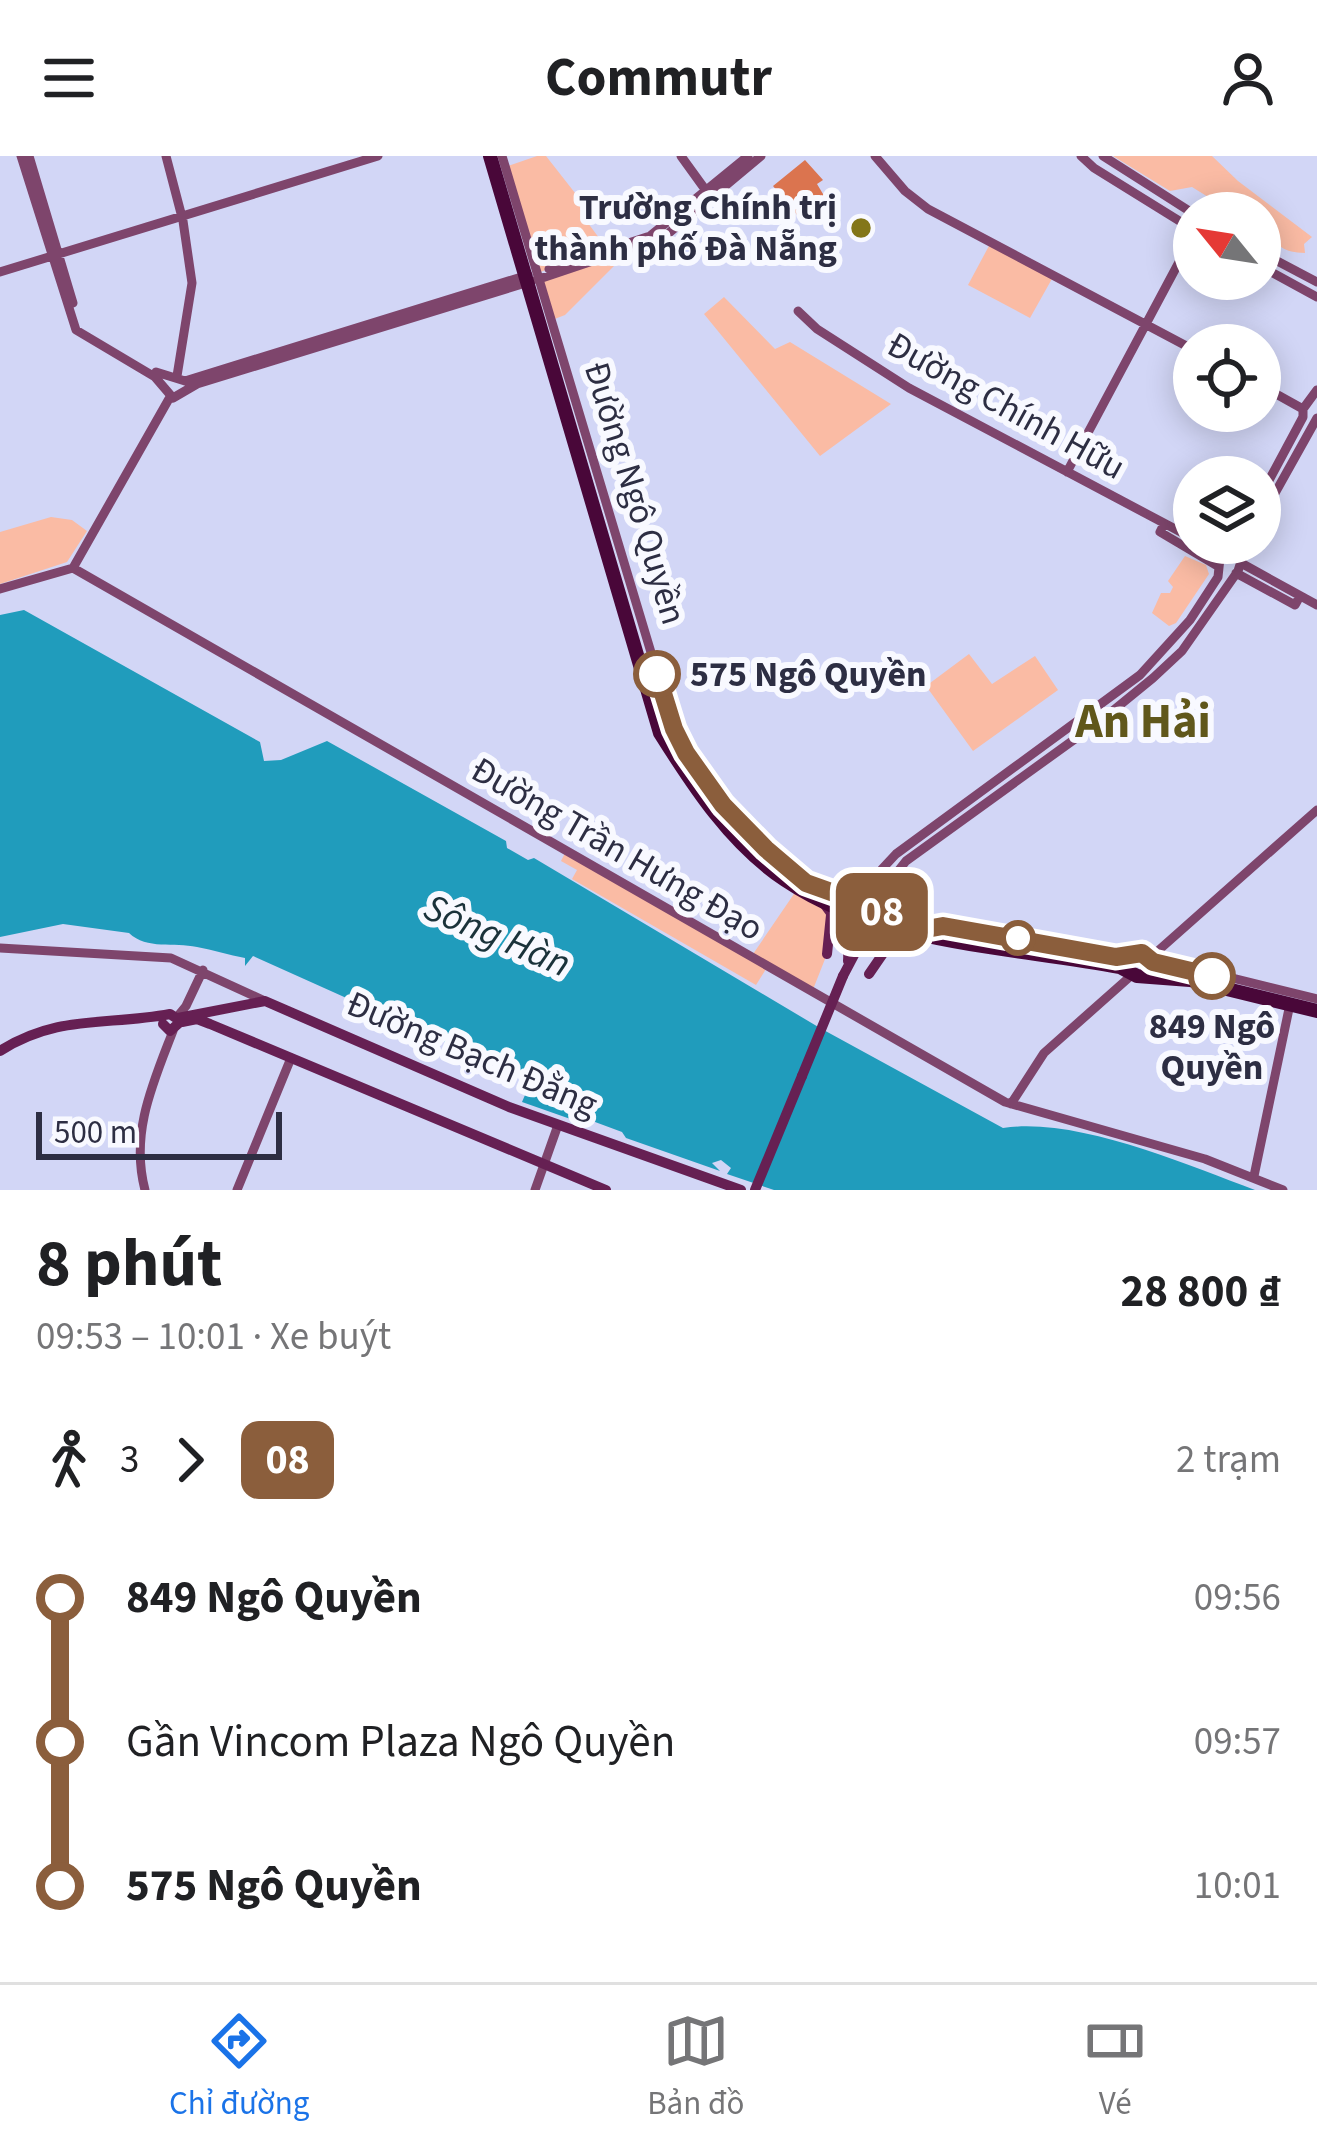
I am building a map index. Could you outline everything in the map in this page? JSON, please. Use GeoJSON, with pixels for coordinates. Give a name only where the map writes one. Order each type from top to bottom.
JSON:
{"type":"FeatureCollection","features":[{"type":"Feature","properties":{"kind":"highway"},"geometry":{"type":"LineString","coordinates":[[494,156],[669,731],[720,808],[764,853],[827,902],[907,931],[1100,959],[1317,1000]]}},
{"type":"Feature","properties":{"kind":"highway"},"geometry":{"type":"LineString","coordinates":[[1186,975],[1317,1013]]}},
{"type":"Feature","properties":{"kind":"main road"},"geometry":{"type":"LineString","coordinates":[[827,902],[861,892],[885,877],[893,907],[907,931]]}},
{"type":"Feature","properties":{"kind":"main road"},"geometry":{"type":"LineString","coordinates":[[827,902],[827,954],[838,941],[848,945]]}},
{"type":"Feature","properties":{"kind":"main road"},"geometry":{"type":"LineString","coordinates":[[827,902],[848,945],[850,960]]}},
{"type":"Feature","properties":{"kind":"main road"},"geometry":{"type":"LineString","coordinates":[[755,1190],[869,914]]}},
{"type":"Feature","properties":{"kind":"main road"},"geometry":{"type":"LineString","coordinates":[[865,951],[871,958],[869,974],[882,952],[907,931]]}},
{"type":"Feature","properties":{"kind":"main road"},"geometry":{"type":"LineString","coordinates":[[850,960],[907,931]]}},
{"type":"Feature","properties":{"kind":"main road"},"geometry":{"type":"LineString","coordinates":[[0,1055],[53,1026],[172,1025],[265,1001]]}},
{"type":"Feature","properties":{"kind":"main road","name":"Đường Bạch Đằng"},"geometry":{"type":"LineString","coordinates":[[265,1001],[558,1125],[741,1190]]}},
{"type":"Feature","properties":{"kind":"main road"},"geometry":{"type":"LineString","coordinates":[[210,1017],[291,1058],[606,1190]]}},
{"type":"Feature","properties":{"kind":"street"},"geometry":{"type":"LineString","coordinates":[[25,156],[84,331],[176,381],[181,397],[170,397]]}},
{"type":"Feature","properties":{"kind":"street"},"geometry":{"type":"LineString","coordinates":[[0,589],[73,568],[170,397],[192,291],[182,216],[166,156]]}},
{"type":"Feature","properties":{"kind":"street"},"geometry":{"type":"LineString","coordinates":[[0,272],[378,156]]}},
{"type":"Feature","properties":{"kind":"street"},"geometry":{"type":"LineString","coordinates":[[681,156],[709,193]]}},
{"type":"Feature","properties":{"kind":"street"},"geometry":{"type":"LineString","coordinates":[[176,381],[652,242],[748,156]]}},
{"type":"Feature","properties":{"kind":"street"},"geometry":{"type":"LineString","coordinates":[[709,193],[761,156]]}},
{"type":"Feature","properties":{"kind":"street"},"geometry":{"type":"LineString","coordinates":[[875,156],[918,202],[1173,339]]}},
{"type":"Feature","properties":{"kind":"street"},"geometry":{"type":"LineString","coordinates":[[1081,156],[1173,219]]}},
{"type":"Feature","properties":{"kind":"street"},"geometry":{"type":"LineString","coordinates":[[1103,156],[1173,201]]}},
{"type":"Feature","properties":{"kind":"street"},"geometry":{"type":"LineString","coordinates":[[1108,178],[1116,165]]}},
{"type":"Feature","properties":{"kind":"street"},"geometry":{"type":"LineString","coordinates":[[1281,263],[1317,282]]}},
{"type":"Feature","properties":{"kind":"street"},"geometry":{"type":"LineString","coordinates":[[1067,472],[1173,272]]}},
{"type":"Feature","properties":{"kind":"street"},"geometry":{"type":"LineString","coordinates":[[1281,277],[1317,297]]}},
{"type":"Feature","properties":{"kind":"street","name":"Đường Chính Hữu"},"geometry":{"type":"LineString","coordinates":[[798,311],[909,388],[1067,472],[1162,528],[1226,574],[1237,564]]}},
{"type":"Feature","properties":{"kind":"street"},"geometry":{"type":"LineString","coordinates":[[1281,475],[1317,390]]}},
{"type":"Feature","properties":{"kind":"street"},"geometry":{"type":"LineString","coordinates":[[1281,396],[1310,412]]}},
{"type":"Feature","properties":{"kind":"street"},"geometry":{"type":"LineString","coordinates":[[1281,461],[1310,412]]}},
{"type":"Feature","properties":{"kind":"street","name":"Đường Chính Hữu"},"geometry":{"type":"LineString","coordinates":[[1162,528],[1173,532]]}},
{"type":"Feature","properties":{"kind":"street"},"geometry":{"type":"LineString","coordinates":[[1176,647],[1220,564]]}},
{"type":"Feature","properties":{"kind":"street"},"geometry":{"type":"LineString","coordinates":[[869,914],[896,854],[1101,711],[1176,647],[1239,564]]}},
{"type":"Feature","properties":{"kind":"street"},"geometry":{"type":"LineString","coordinates":[[1238,567],[1297,600],[1317,605]]}},
{"type":"Feature","properties":{"kind":"street","name":"Đường Trần Hưng Đạo"},"geometry":{"type":"LineString","coordinates":[[73,568],[1011,1104],[1167,1147],[1283,1190]]}},
{"type":"Feature","properties":{"kind":"street"},"geometry":{"type":"LineString","coordinates":[[1011,1104],[1044,1053],[1317,810]]}},
{"type":"Feature","properties":{"kind":"street"},"geometry":{"type":"LineString","coordinates":[[0,948],[152,956],[203,970],[265,1001]]}},
{"type":"Feature","properties":{"kind":"street"},"geometry":{"type":"LineString","coordinates":[[145,1190],[139,1161],[141,1128],[172,1025],[203,970]]}},
{"type":"Feature","properties":{"kind":"street"},"geometry":{"type":"LineString","coordinates":[[1254,1176],[1289,1006]]}},
{"type":"Feature","properties":{"kind":"street"},"geometry":{"type":"LineString","coordinates":[[237,1190],[291,1058]]}},
{"type":"Feature","properties":{"kind":"street"},"geometry":{"type":"LineString","coordinates":[[535,1190],[558,1125]]}},
{"type":"Feature","properties":{"kind":"shaded area"},"geometry":{"type":"Polygon","coordinates":[[[546,156],[586,207],[582,215],[608,250],[537,273],[505,167],[546,156]]]}},
{"type":"Feature","properties":{"kind":"shaded area"},"geometry":{"type":"Polygon","coordinates":[[[1113,156],[1212,156],[1253,192],[1200,192],[1192,187],[1170,191],[1113,156]]]}},
{"type":"Feature","properties":{"kind":"shaded area"},"geometry":{"type":"Polygon","coordinates":[[[805,160],[823,180],[817,184],[829,204],[808,222],[802,221],[773,186],[805,160]]]}},
{"type":"Feature","properties":{"kind":"shaded area"},"geometry":{"type":"Polygon","coordinates":[[[1281,214],[1312,237],[1304,244],[1305,253],[1282,248],[1281,214]]]}},
{"type":"Feature","properties":{"kind":"shaded area"},"geometry":{"type":"Polygon","coordinates":[[[990,244],[1053,277],[1030,318],[968,285],[990,244]]]}},
{"type":"Feature","properties":{"kind":"shaded area"},"geometry":{"type":"Polygon","coordinates":[[[621,252],[623,257],[565,315],[552,320],[539,279],[621,252]]]}},
{"type":"Feature","properties":{"kind":"shaded area"},"geometry":{"type":"Polygon","coordinates":[[[724,297],[775,349],[790,342],[891,404],[820,456],[704,314],[724,297]]]}},
{"type":"Feature","properties":{"kind":"shaded area"},"geometry":{"type":"Polygon","coordinates":[[[51,517],[72,520],[87,531],[67,562],[0,584],[0,532],[51,517]]]}},
{"type":"Feature","properties":{"kind":"shaded area"},"geometry":{"type":"Polygon","coordinates":[[[1180,564],[1204,564],[1209,574],[1176,623],[1169,626],[1152,613],[1161,593],[1170,593],[1173,587],[1168,581],[1180,564]]]}},
{"type":"Feature","properties":{"kind":"shaded area"},"geometry":{"type":"Polygon","coordinates":[[[969,654],[992,684],[1035,656],[1058,690],[973,751],[926,686],[969,654]]]}},
{"type":"Feature","properties":{"kind":"shaded area"},"geometry":{"type":"Polygon","coordinates":[[[565,853],[766,969],[756,985],[572,879],[577,870],[561,861],[565,853]]]}},
{"type":"Feature","properties":{"kind":"shaded area"},"geometry":{"type":"Polygon","coordinates":[[[798,888],[831,912],[827,954],[812,992],[751,957],[798,888]]]}},
{"type":"Feature","properties":{"kind":"water","name":"Sông Hàn"},"geometry":{"type":"Polygon","coordinates":[[[24,610],[260,742],[264,761],[281,760],[327,741],[506,841],[507,848],[528,860],[534,858],[820,1028],[1003,1128],[1032,1126],[1097,1136],[1255,1190],[774,1190],[727,1174],[731,1168],[721,1160],[712,1163],[720,1171],[587,1119],[579,1122],[522,1102],[525,1091],[520,1076],[253,956],[245,966],[245,958],[63,924],[0,937],[0,615],[24,610]]]}},
{"type":"Feature","properties":{"kind":"bus line","name":"08"},"geometry":{"type":"LineString","coordinates":[[657,674],[674,729],[694,766],[723,805],[806,883],[932,928],[1101,951],[1107,956],[1142,953],[1153,962],[1212,976]]}},
{"type":"Feature","properties":{"kind":"place","name":"Trường Chính trị thành phố Đà Nẵng"},"geometry":{"type":"Point","coordinates":[861,228]}},
{"type":"Feature","properties":{"kind":"place","name":"575 Ngô Quyền"},"geometry":{"type":"Point","coordinates":[657,674]}},
{"type":"Feature","properties":{"kind":"place","name":"849 Ngô Quyền"},"geometry":{"type":"Point","coordinates":[1212,976]}},
{"type":"Feature","properties":{"kind":"district","name":"An Hải"},"geometry":{"type":"Point","coordinates":[1143,722]}}]}
